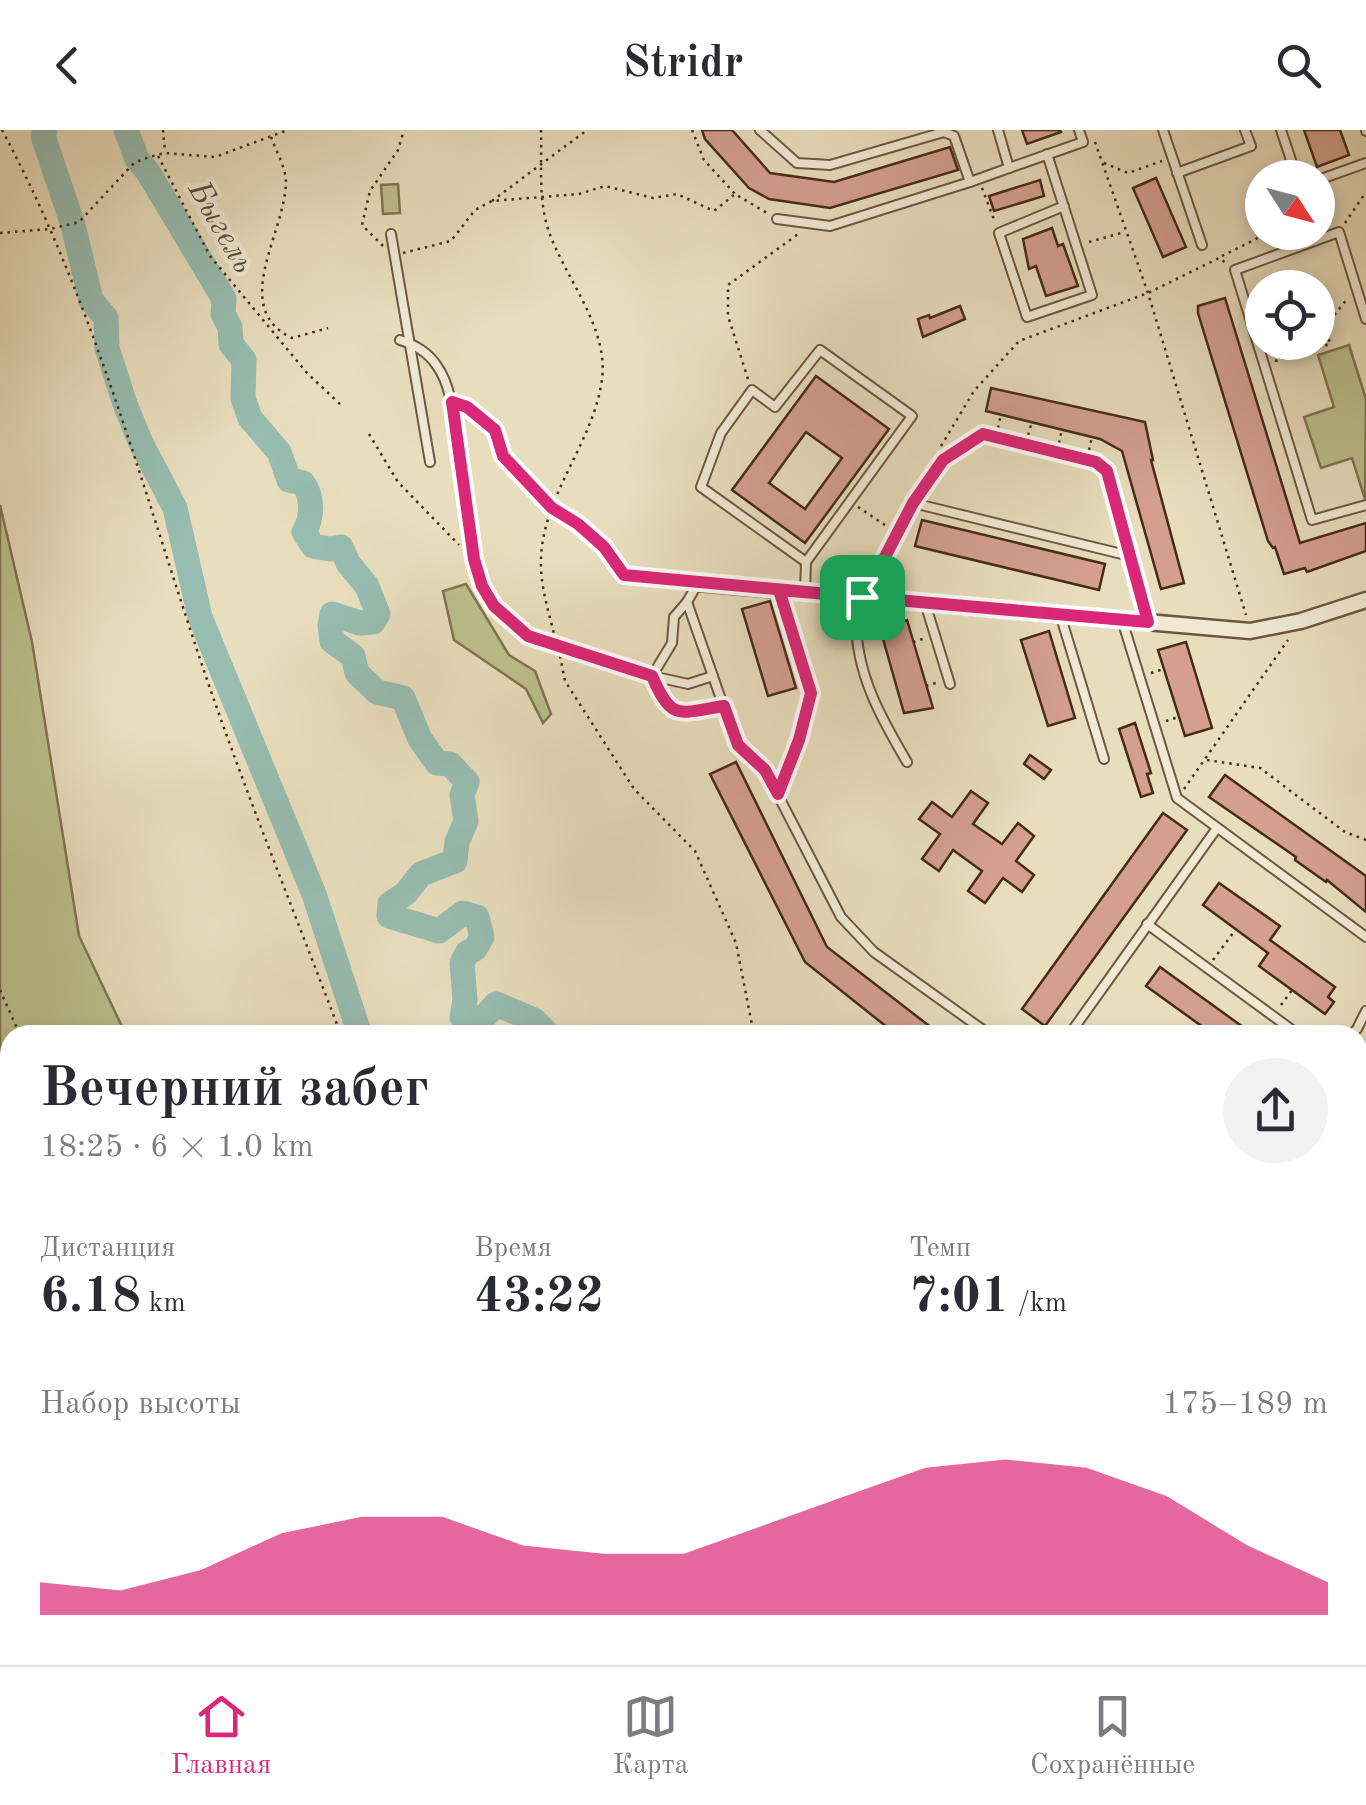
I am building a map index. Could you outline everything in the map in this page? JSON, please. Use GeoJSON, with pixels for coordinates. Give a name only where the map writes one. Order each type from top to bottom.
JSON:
{"type":"FeatureCollection","features":[{"type":"Feature","properties":{"kind":"street"},"geometry":{"type":"LineString","coordinates":[[698,583],[1250,631],[1301,621],[1366,600]]}},
{"type":"Feature","properties":{"kind":"lane"},"geometry":{"type":"LineString","coordinates":[[760,130],[796,163],[830,165],[944,132],[954,136],[974,181]]}},
{"type":"Feature","properties":{"kind":"lane"},"geometry":{"type":"LineString","coordinates":[[998,130],[1009,168]]}},
{"type":"Feature","properties":{"kind":"lane"},"geometry":{"type":"LineString","coordinates":[[777,220],[830,226],[1083,142],[1080,130]]}},
{"type":"Feature","properties":{"kind":"lane"},"geometry":{"type":"LineString","coordinates":[[1162,130],[1202,245]]}},
{"type":"Feature","properties":{"kind":"lane"},"geometry":{"type":"LineString","coordinates":[[1177,172],[1251,146],[1245,130]]}},
{"type":"Feature","properties":{"kind":"lane"},"geometry":{"type":"LineString","coordinates":[[1280,130],[1291,160]]}},
{"type":"Feature","properties":{"kind":"lane"},"geometry":{"type":"LineString","coordinates":[[1047,154],[1064,206],[1092,295],[1027,316],[999,233],[1064,206]]}},
{"type":"Feature","properties":{"kind":"lane"},"geometry":{"type":"LineString","coordinates":[[1335,174],[1366,163]]}},
{"type":"Feature","properties":{"kind":"lane"},"geometry":{"type":"LineString","coordinates":[[1366,319],[1339,232],[1235,270],[1312,520],[1366,505]]}},
{"type":"Feature","properties":{"kind":"lane"},"geometry":{"type":"LineString","coordinates":[[391,234],[405,341],[430,462]]}},
{"type":"Feature","properties":{"kind":"lane"},"geometry":{"type":"LineString","coordinates":[[405,341],[438,366],[452,402],[474,559],[482,586],[511,625],[528,636],[652,676],[688,684],[713,676]]}},
{"type":"Feature","properties":{"kind":"lane"},"geometry":{"type":"LineString","coordinates":[[805,592],[806,562],[912,416],[820,350],[775,407],[752,390],[721,433],[702,487],[806,562]]}},
{"type":"Feature","properties":{"kind":"lane"},"geometry":{"type":"LineString","coordinates":[[908,762],[875,709],[866,680],[856,616],[913,503],[943,460],[983,434],[1096,462],[1107,471],[1148,622]]}},
{"type":"Feature","properties":{"kind":"lane"},"geometry":{"type":"LineString","coordinates":[[913,503],[1130,556]]}},
{"type":"Feature","properties":{"kind":"lane"},"geometry":{"type":"LineString","coordinates":[[624,575],[698,583],[674,617],[672,643],[652,676]]}},
{"type":"Feature","properties":{"kind":"lane"},"geometry":{"type":"LineString","coordinates":[[779,590],[811,693]]}},
{"type":"Feature","properties":{"kind":"lane"},"geometry":{"type":"LineString","coordinates":[[687,602],[738,745],[765,770],[840,917],[874,952],[976,1025]]}},
{"type":"Feature","properties":{"kind":"lane"},"geometry":{"type":"LineString","coordinates":[[926,602],[950,684]]}},
{"type":"Feature","properties":{"kind":"lane"},"geometry":{"type":"LineString","coordinates":[[1060,614],[1104,760]]}},
{"type":"Feature","properties":{"kind":"lane"},"geometry":{"type":"LineString","coordinates":[[1122,620],[1177,798],[1366,937]]}},
{"type":"Feature","properties":{"kind":"lane"},"geometry":{"type":"LineString","coordinates":[[652,676],[664,705],[679,712],[724,706]]}},
{"type":"Feature","properties":{"kind":"lane"},"geometry":{"type":"LineString","coordinates":[[1076,1025],[1217,828]]}},
{"type":"Feature","properties":{"kind":"lane"},"geometry":{"type":"LineString","coordinates":[[1148,924],[1285,1025]]}},
{"type":"Feature","properties":{"kind":"path"},"geometry":{"type":"LineString","coordinates":[[2,130],[65,258],[203,668],[337,1025]]}},
{"type":"Feature","properties":{"kind":"path"},"geometry":{"type":"LineString","coordinates":[[163,130],[165,153]]}},
{"type":"Feature","properties":{"kind":"path"},"geometry":{"type":"LineString","coordinates":[[0,233],[79,222],[134,163],[149,157],[165,153],[215,157],[288,130]]}},
{"type":"Feature","properties":{"kind":"path"},"geometry":{"type":"LineString","coordinates":[[404,130],[398,150],[370,190],[362,225],[374,240],[394,254],[451,241],[475,210],[587,130]]}},
{"type":"Feature","properties":{"kind":"path"},"geometry":{"type":"LineString","coordinates":[[542,130],[542,195],[548,229],[590,318],[603,376],[594,414],[552,508],[541,556],[544,594],[565,682],[634,788],[696,851],[736,943],[752,1025]]}},
{"type":"Feature","properties":{"kind":"path"},"geometry":{"type":"LineString","coordinates":[[692,130],[704,160],[734,194],[777,220]]}},
{"type":"Feature","properties":{"kind":"path"},"geometry":{"type":"LineString","coordinates":[[1092,135],[1148,293],[1250,631]]}},
{"type":"Feature","properties":{"kind":"path"},"geometry":{"type":"LineString","coordinates":[[270,136],[286,178],[281,220],[261,282],[262,311],[276,330],[292,338],[328,328]]}},
{"type":"Feature","properties":{"kind":"path"},"geometry":{"type":"LineString","coordinates":[[157,155],[210,256],[298,363],[341,405]]}},
{"type":"Feature","properties":{"kind":"path"},"geometry":{"type":"LineString","coordinates":[[1102,163],[1128,173],[1172,158]]}},
{"type":"Feature","properties":{"kind":"path"},"geometry":{"type":"LineString","coordinates":[[974,181],[999,233]]}},
{"type":"Feature","properties":{"kind":"path"},"geometry":{"type":"LineString","coordinates":[[492,201],[579,194],[605,186],[653,198],[677,194],[714,211],[734,194]]}},
{"type":"Feature","properties":{"kind":"path"},"geometry":{"type":"LineString","coordinates":[[1339,232],[1366,192]]}},
{"type":"Feature","properties":{"kind":"path"},"geometry":{"type":"LineString","coordinates":[[752,390],[728,316],[728,285],[787,245],[810,224]]}},
{"type":"Feature","properties":{"kind":"path"},"geometry":{"type":"LineString","coordinates":[[1076,246],[1126,231]]}},
{"type":"Feature","properties":{"kind":"path"},"geometry":{"type":"LineString","coordinates":[[938,451],[974,391],[1019,341],[1148,293],[1245,245]]}},
{"type":"Feature","properties":{"kind":"path"},"geometry":{"type":"LineString","coordinates":[[1219,258],[1235,270]]}},
{"type":"Feature","properties":{"kind":"path"},"geometry":{"type":"LineString","coordinates":[[1264,365],[1330,344],[1326,325],[1356,288]]}},
{"type":"Feature","properties":{"kind":"path"},"geometry":{"type":"LineString","coordinates":[[452,402],[467,407],[495,430],[503,456],[552,508],[604,547],[624,575]]}},
{"type":"Feature","properties":{"kind":"path"},"geometry":{"type":"LineString","coordinates":[[369,434],[398,482],[474,559]]}},
{"type":"Feature","properties":{"kind":"path"},"geometry":{"type":"LineString","coordinates":[[850,501],[881,522]]}},
{"type":"Feature","properties":{"kind":"path"},"geometry":{"type":"LineString","coordinates":[[1177,798],[1301,621]]}},
{"type":"Feature","properties":{"kind":"path"},"geometry":{"type":"LineString","coordinates":[[1140,677],[1164,670]]}},
{"type":"Feature","properties":{"kind":"path"},"geometry":{"type":"LineString","coordinates":[[778,794],[799,740],[811,693]]}},
{"type":"Feature","properties":{"kind":"path"},"geometry":{"type":"LineString","coordinates":[[1154,724],[1179,717]]}},
{"type":"Feature","properties":{"kind":"path"},"geometry":{"type":"LineString","coordinates":[[1206,759],[1260,768],[1345,832],[1366,840]]}},
{"type":"Feature","properties":{"kind":"path"},"geometry":{"type":"LineString","coordinates":[[1207,968],[1236,929]]}},
{"type":"Feature","properties":{"kind":"path"},"geometry":{"type":"LineString","coordinates":[[0,990],[16,1025]]}},
{"type":"Feature","properties":{"kind":"path"},"geometry":{"type":"LineString","coordinates":[[1273,1016],[1292,990]]}},
{"type":"Feature","properties":{"kind":"green space"},"geometry":{"type":"Polygon","coordinates":[[[398,184],[400,213],[383,214],[381,185],[398,184]]]}},
{"type":"Feature","properties":{"kind":"green space"},"geometry":{"type":"Polygon","coordinates":[[[1349,345],[1366,399],[1365,499],[1352,458],[1321,468],[1304,417],[1334,407],[1320,360],[1335,360],[1335,350],[1349,345]]]}},
{"type":"Feature","properties":{"kind":"green space"},"geometry":{"type":"Polygon","coordinates":[[[0,505],[32,642],[79,936],[121,1025],[0,1025],[0,505]]]}},
{"type":"Feature","properties":{"kind":"green space"},"geometry":{"type":"Polygon","coordinates":[[[466,584],[509,655],[535,671],[551,714],[543,723],[526,689],[454,640],[443,591],[466,584]]]}},
{"type":"Feature","properties":{"kind":"building"},"geometry":{"type":"Polygon","coordinates":[[[702,130],[732,130],[770,173],[834,182],[950,147],[958,170],[830,208],[769,199],[749,188],[705,139],[702,130]]]}},
{"type":"Feature","properties":{"kind":"building"},"geometry":{"type":"Polygon","coordinates":[[[1022,130],[1060,130],[1061,132],[1027,144],[1022,130]]]}},
{"type":"Feature","properties":{"kind":"building"},"geometry":{"type":"Polygon","coordinates":[[[1304,130],[1340,130],[1349,155],[1335,160],[1315,160],[1304,130]]]}},
{"type":"Feature","properties":{"kind":"building"},"geometry":{"type":"Polygon","coordinates":[[[1156,178],[1186,247],[1163,257],[1133,188],[1156,178]]]}},
{"type":"Feature","properties":{"kind":"building"},"geometry":{"type":"Polygon","coordinates":[[[1040,180],[1044,196],[994,211],[989,196],[1040,180]]]}},
{"type":"Feature","properties":{"kind":"building"},"geometry":{"type":"Polygon","coordinates":[[[1052,228],[1058,246],[1063,244],[1078,286],[1046,296],[1036,266],[1029,269],[1023,239],[1052,228]]]}},
{"type":"Feature","properties":{"kind":"building"},"geometry":{"type":"Polygon","coordinates":[[[1225,298],[1300,543],[1366,523],[1366,551],[1307,572],[1305,568],[1284,574],[1275,547],[1268,541],[1198,313],[1198,306],[1225,298]]]}},
{"type":"Feature","properties":{"kind":"building"},"geometry":{"type":"Polygon","coordinates":[[[960,306],[965,319],[923,337],[918,319],[960,306]]]}},
{"type":"Feature","properties":{"kind":"building"},"geometry":{"type":"Polygon","coordinates":[[[816,376],[889,429],[805,543],[732,490],[816,376]],[[806,432],[769,483],[805,509],[842,458],[806,432]]]}},
{"type":"Feature","properties":{"kind":"building"},"geometry":{"type":"Polygon","coordinates":[[[991,388],[1145,422],[1151,460],[1184,583],[1161,589],[1122,451],[1100,439],[986,411],[991,388]]]}},
{"type":"Feature","properties":{"kind":"building"},"geometry":{"type":"Polygon","coordinates":[[[922,520],[1105,564],[1099,590],[915,546],[922,520]]]}},
{"type":"Feature","properties":{"kind":"building"},"geometry":{"type":"Polygon","coordinates":[[[770,601],[796,688],[768,696],[742,609],[770,601]]]}},
{"type":"Feature","properties":{"kind":"building"},"geometry":{"type":"Polygon","coordinates":[[[907,620],[933,708],[904,713],[880,628],[907,620]]]}},
{"type":"Feature","properties":{"kind":"building"},"geometry":{"type":"Polygon","coordinates":[[[1049,631],[1075,718],[1048,726],[1021,640],[1049,631]]]}},
{"type":"Feature","properties":{"kind":"building"},"geometry":{"type":"Polygon","coordinates":[[[1186,642],[1212,728],[1185,736],[1158,650],[1186,642]]]}},
{"type":"Feature","properties":{"kind":"building"},"geometry":{"type":"Polygon","coordinates":[[[1135,723],[1151,773],[1147,774],[1153,793],[1141,797],[1119,729],[1135,723]]]}},
{"type":"Feature","properties":{"kind":"building"},"geometry":{"type":"Polygon","coordinates":[[[1030,755],[1051,770],[1044,779],[1024,764],[1030,755]]]}},
{"type":"Feature","properties":{"kind":"building"},"geometry":{"type":"Polygon","coordinates":[[[736,762],[827,947],[928,1025],[884,1025],[805,962],[710,774],[736,762]]]}},
{"type":"Feature","properties":{"kind":"building"},"geometry":{"type":"Polygon","coordinates":[[[1225,775],[1366,876],[1366,912],[1296,857],[1209,797],[1225,775]]]}},
{"type":"Feature","properties":{"kind":"building"},"geometry":{"type":"Polygon","coordinates":[[[971,791],[988,803],[973,824],[1002,844],[1018,823],[1034,836],[1016,861],[1034,875],[1022,892],[1003,878],[985,903],[968,891],[982,871],[953,850],[939,871],[922,859],[940,834],[919,819],[932,802],[952,817],[971,791]]]}},
{"type":"Feature","properties":{"kind":"building"},"geometry":{"type":"Polygon","coordinates":[[[1163,813],[1187,830],[1046,1025],[1022,1009],[1163,813]]]}},
{"type":"Feature","properties":{"kind":"building"},"geometry":{"type":"Polygon","coordinates":[[[1219,883],[1280,926],[1270,940],[1335,987],[1328,997],[1334,1002],[1325,1014],[1259,966],[1268,953],[1203,905],[1219,883]]]}},
{"type":"Feature","properties":{"kind":"building"},"geometry":{"type":"Polygon","coordinates":[[[1160,967],[1240,1025],[1200,1025],[1146,986],[1160,967]]]}},
{"type":"Feature","properties":{"kind":"waterway","name":"Быгель"},"geometry":{"type":"LineString","coordinates":[[45,130],[43,136],[73,225],[91,300],[106,318],[107,348],[125,404],[175,508],[200,617],[314,894],[357,1025]]}},
{"type":"Feature","properties":{"kind":"waterway","name":"Быгель"},"geometry":{"type":"LineString","coordinates":[[126,130],[137,159],[224,299],[223,314],[230,327],[231,344],[244,360],[243,398],[250,418],[279,452],[289,480],[303,483],[309,494],[310,514],[304,532],[313,546],[341,547],[348,563],[367,586],[378,614],[373,622],[360,623],[332,614],[332,641],[353,656],[357,673],[377,692],[403,698],[420,739],[437,763],[450,764],[467,782],[462,795],[466,821],[457,842],[455,861],[421,874],[406,893],[390,904],[389,916],[439,931],[463,913],[477,917],[482,937],[462,963],[462,1017],[467,1023],[486,1015],[496,1004],[539,1025]]}},
{"type":"Feature","properties":{"kind":"route"},"geometry":{"type":"LineString","coordinates":[[862,597],[805,592],[698,583],[624,575],[604,547],[552,508],[503,456],[495,430],[481,416],[452,402],[474,559],[482,586],[494,606],[528,636],[652,676],[664,705],[679,712],[724,706],[738,745],[765,770],[778,794],[799,740],[811,693],[779,590],[805,592],[864,597],[913,503],[943,460],[983,434],[1096,462],[1107,471],[1148,622],[862,597]]}}]}
